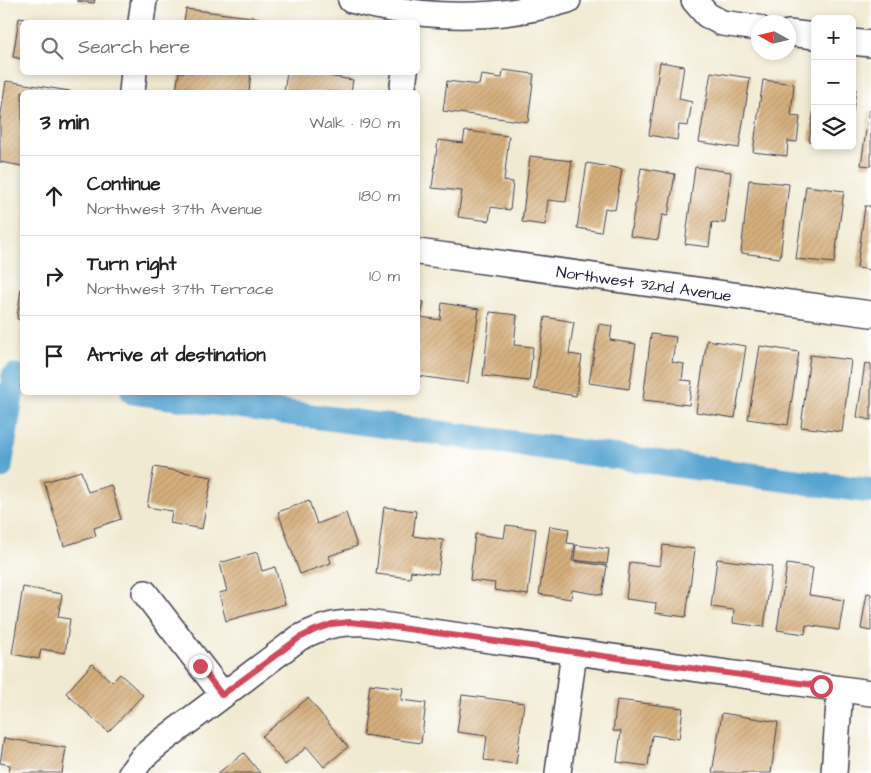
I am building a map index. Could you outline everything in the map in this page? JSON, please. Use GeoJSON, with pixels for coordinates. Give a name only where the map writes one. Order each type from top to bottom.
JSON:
{"type":"FeatureCollection","features":[{"type":"Feature","properties":{"kind":"street"},"geometry":{"type":"LineString","coordinates":[[141,20],[144,0]]}},
{"type":"Feature","properties":{"kind":"street"},"geometry":{"type":"LineString","coordinates":[[352,0],[413,18],[517,12],[568,0]]}},
{"type":"Feature","properties":{"kind":"street"},"geometry":{"type":"LineString","coordinates":[[694,0],[707,15],[722,23],[751,27]]}},
{"type":"Feature","properties":{"kind":"street"},"geometry":{"type":"LineString","coordinates":[[796,34],[811,36]]}},
{"type":"Feature","properties":{"kind":"street"},"geometry":{"type":"LineString","coordinates":[[856,42],[871,44]]}},
{"type":"Feature","properties":{"kind":"street"},"geometry":{"type":"LineString","coordinates":[[132,90],[134,75]]}},
{"type":"Feature","properties":{"kind":"street"},"geometry":{"type":"LineString","coordinates":[[402,90],[405,75]]}},
{"type":"Feature","properties":{"kind":"street","name":"Northwest 32nd Avenue"},"geometry":{"type":"LineString","coordinates":[[420,252],[871,314]]}},
{"type":"Feature","properties":{"kind":"street"},"geometry":{"type":"LineString","coordinates":[[145,593],[222,695]]}},
{"type":"Feature","properties":{"kind":"street"},"geometry":{"type":"LineString","coordinates":[[131,773],[143,757],[157,745],[299,638],[332,624],[350,622],[871,693]]}},
{"type":"Feature","properties":{"kind":"street"},"geometry":{"type":"LineString","coordinates":[[558,773],[574,652]]}},
{"type":"Feature","properties":{"kind":"street"},"geometry":{"type":"LineString","coordinates":[[834,773],[840,688]]}},
{"type":"Feature","properties":{"kind":"building"},"geometry":{"type":"Polygon","coordinates":[[[77,0],[95,0],[94,3],[77,0]]]}},
{"type":"Feature","properties":{"kind":"building"},"geometry":{"type":"Polygon","coordinates":[[[186,9],[259,18],[258,20],[184,20],[186,9]]]}},
{"type":"Feature","properties":{"kind":"building"},"geometry":{"type":"Polygon","coordinates":[[[19,18],[34,20],[20,20],[20,59],[13,57],[19,18]]]}},
{"type":"Feature","properties":{"kind":"building"},"geometry":{"type":"Polygon","coordinates":[[[660,62],[684,66],[679,99],[692,102],[688,126],[679,125],[677,140],[649,135],[660,62]]]}},
{"type":"Feature","properties":{"kind":"building"},"geometry":{"type":"Polygon","coordinates":[[[503,70],[534,74],[528,122],[443,111],[447,81],[479,85],[481,75],[502,78],[503,70]]]}},
{"type":"Feature","properties":{"kind":"building"},"geometry":{"type":"Polygon","coordinates":[[[711,72],[750,78],[739,148],[699,142],[711,72]]]}},
{"type":"Feature","properties":{"kind":"building"},"geometry":{"type":"Polygon","coordinates":[[[179,75],[251,75],[249,90],[176,90],[179,75]]]}},
{"type":"Feature","properties":{"kind":"building"},"geometry":{"type":"Polygon","coordinates":[[[287,75],[328,75],[353,80],[351,90],[284,90],[287,75]]]}},
{"type":"Feature","properties":{"kind":"building"},"geometry":{"type":"Polygon","coordinates":[[[763,80],[794,84],[791,116],[800,117],[797,142],[788,141],[787,156],[753,152],[763,80]]]}},
{"type":"Feature","properties":{"kind":"building"},"geometry":{"type":"Polygon","coordinates":[[[6,81],[64,90],[20,90],[20,166],[0,162],[0,121],[6,81]]]}},
{"type":"Feature","properties":{"kind":"building"},"geometry":{"type":"Polygon","coordinates":[[[869,110],[871,111],[871,166],[861,165],[869,110]]]}},
{"type":"Feature","properties":{"kind":"building"},"geometry":{"type":"Polygon","coordinates":[[[465,131],[509,136],[504,181],[513,182],[510,210],[491,207],[489,221],[458,217],[462,191],[432,188],[438,140],[463,143],[465,131]]]}},
{"type":"Feature","properties":{"kind":"building"},"geometry":{"type":"Polygon","coordinates":[[[530,156],[572,161],[566,202],[548,200],[545,225],[522,222],[530,156]]]}},
{"type":"Feature","properties":{"kind":"building"},"geometry":{"type":"Polygon","coordinates":[[[587,163],[622,169],[615,210],[605,208],[601,232],[577,228],[587,163]]]}},
{"type":"Feature","properties":{"kind":"building"},"geometry":{"type":"Polygon","coordinates":[[[695,167],[731,172],[725,223],[712,222],[709,247],[685,244],[695,167]]]}},
{"type":"Feature","properties":{"kind":"building"},"geometry":{"type":"Polygon","coordinates":[[[641,168],[675,174],[668,216],[662,215],[658,240],[630,236],[641,168]]]}},
{"type":"Feature","properties":{"kind":"building"},"geometry":{"type":"Polygon","coordinates":[[[749,180],[789,184],[780,258],[741,253],[749,180]]]}},
{"type":"Feature","properties":{"kind":"building"},"geometry":{"type":"Polygon","coordinates":[[[806,186],[844,191],[834,263],[796,259],[806,186]]]}},
{"type":"Feature","properties":{"kind":"building"},"geometry":{"type":"Polygon","coordinates":[[[865,206],[871,206],[871,270],[857,268],[865,206]]]}},
{"type":"Feature","properties":{"kind":"building"},"geometry":{"type":"Polygon","coordinates":[[[20,296],[20,320],[17,319],[20,296]]]}},
{"type":"Feature","properties":{"kind":"building"},"geometry":{"type":"Polygon","coordinates":[[[420,301],[424,302],[421,317],[440,320],[442,303],[479,309],[468,383],[420,376],[420,301]]]}},
{"type":"Feature","properties":{"kind":"building"},"geometry":{"type":"Polygon","coordinates":[[[490,312],[517,315],[514,345],[533,347],[529,381],[483,376],[490,312]]]}},
{"type":"Feature","properties":{"kind":"building"},"geometry":{"type":"Polygon","coordinates":[[[545,317],[574,322],[569,354],[582,356],[576,396],[534,389],[545,317]]]}},
{"type":"Feature","properties":{"kind":"building"},"geometry":{"type":"Polygon","coordinates":[[[599,324],[612,326],[610,340],[636,344],[629,389],[589,383],[599,324]]]}},
{"type":"Feature","properties":{"kind":"building"},"geometry":{"type":"Polygon","coordinates":[[[651,334],[676,337],[672,362],[684,364],[682,380],[692,381],[689,405],[643,400],[651,334]]]}},
{"type":"Feature","properties":{"kind":"building"},"geometry":{"type":"Polygon","coordinates":[[[707,340],[746,346],[735,418],[696,412],[707,340]]]}},
{"type":"Feature","properties":{"kind":"building"},"geometry":{"type":"Polygon","coordinates":[[[760,346],[799,352],[788,425],[748,419],[760,346]]]}},
{"type":"Feature","properties":{"kind":"building"},"geometry":{"type":"Polygon","coordinates":[[[810,355],[851,360],[842,432],[801,427],[810,355]]]}},
{"type":"Feature","properties":{"kind":"building"},"geometry":{"type":"Polygon","coordinates":[[[865,363],[871,364],[871,420],[857,417],[865,363]]]}},
{"type":"Feature","properties":{"kind":"building"},"geometry":{"type":"Polygon","coordinates":[[[154,467],[212,477],[202,529],[170,523],[172,511],[147,507],[154,467]]]}},
{"type":"Feature","properties":{"kind":"building"},"geometry":{"type":"Polygon","coordinates":[[[81,471],[88,492],[111,485],[121,519],[94,528],[96,536],[64,546],[44,482],[81,471]]]}},
{"type":"Feature","properties":{"kind":"building"},"geometry":{"type":"Polygon","coordinates":[[[309,501],[317,524],[346,513],[357,546],[329,556],[331,563],[300,574],[278,512],[309,501]]]}},
{"type":"Feature","properties":{"kind":"building"},"geometry":{"type":"Polygon","coordinates":[[[384,507],[416,511],[413,536],[443,540],[438,574],[411,571],[410,578],[376,574],[384,507]]]}},
{"type":"Feature","properties":{"kind":"building"},"geometry":{"type":"Polygon","coordinates":[[[506,525],[536,529],[528,595],[494,590],[495,583],[470,580],[475,534],[504,538],[506,525]]]}},
{"type":"Feature","properties":{"kind":"building"},"geometry":{"type":"Polygon","coordinates":[[[550,526],[569,529],[567,543],[575,544],[572,561],[607,566],[602,595],[572,590],[571,599],[539,594],[550,526]]]}},
{"type":"Feature","properties":{"kind":"building"},"geometry":{"type":"Polygon","coordinates":[[[576,545],[609,549],[607,564],[574,560],[576,545]]]}},
{"type":"Feature","properties":{"kind":"building"},"geometry":{"type":"Polygon","coordinates":[[[663,545],[695,549],[686,617],[655,613],[656,603],[626,599],[630,562],[660,566],[663,545]]]}},
{"type":"Feature","properties":{"kind":"building"},"geometry":{"type":"Polygon","coordinates":[[[257,552],[262,571],[275,567],[285,604],[226,621],[219,593],[227,591],[220,563],[257,552]]]}},
{"type":"Feature","properties":{"kind":"building"},"geometry":{"type":"Polygon","coordinates":[[[717,559],[772,566],[764,627],[733,623],[734,610],[711,607],[717,559]]]}},
{"type":"Feature","properties":{"kind":"building"},"geometry":{"type":"Polygon","coordinates":[[[787,564],[813,568],[809,595],[844,600],[839,630],[806,625],[805,634],[777,630],[787,564]]]}},
{"type":"Feature","properties":{"kind":"building"},"geometry":{"type":"Polygon","coordinates":[[[23,587],[62,594],[58,617],[70,619],[65,653],[41,649],[39,659],[12,654],[23,587]]]}},
{"type":"Feature","properties":{"kind":"building"},"geometry":{"type":"Polygon","coordinates":[[[867,593],[871,594],[871,631],[861,629],[867,593]]]}},
{"type":"Feature","properties":{"kind":"building"},"geometry":{"type":"Polygon","coordinates":[[[92,664],[112,682],[120,674],[143,695],[108,732],[66,693],[92,664]]]}},
{"type":"Feature","properties":{"kind":"building"},"geometry":{"type":"Polygon","coordinates":[[[370,684],[403,688],[401,700],[426,703],[421,743],[363,735],[370,684]]]}},
{"type":"Feature","properties":{"kind":"building"},"geometry":{"type":"Polygon","coordinates":[[[462,695],[524,703],[516,764],[484,760],[487,736],[457,732],[462,695]]]}},
{"type":"Feature","properties":{"kind":"building"},"geometry":{"type":"Polygon","coordinates":[[[308,698],[348,747],[324,767],[307,747],[285,765],[262,736],[308,698]]]}},
{"type":"Feature","properties":{"kind":"building"},"geometry":{"type":"Polygon","coordinates":[[[617,700],[683,708],[679,739],[652,735],[648,766],[617,762],[621,731],[613,731],[617,700]]]}},
{"type":"Feature","properties":{"kind":"building"},"geometry":{"type":"Polygon","coordinates":[[[722,713],[778,722],[771,773],[712,773],[722,713]]]}},
{"type":"Feature","properties":{"kind":"building"},"geometry":{"type":"Polygon","coordinates":[[[4,738],[66,748],[62,773],[9,773],[10,765],[0,763],[4,738]]]}},
{"type":"Feature","properties":{"kind":"building"},"geometry":{"type":"Polygon","coordinates":[[[244,753],[260,773],[218,773],[244,753]]]}},
{"type":"Feature","properties":{"kind":"waterway"},"geometry":{"type":"LineString","coordinates":[[0,467],[14,376],[20,378]]}},
{"type":"Feature","properties":{"kind":"waterway"},"geometry":{"type":"LineString","coordinates":[[155,395],[871,491]]}},
{"type":"Feature","properties":{"kind":"route"},"geometry":{"type":"LineString","coordinates":[[200,666],[222,695],[299,638],[332,624],[350,622],[821,686]]}}]}
